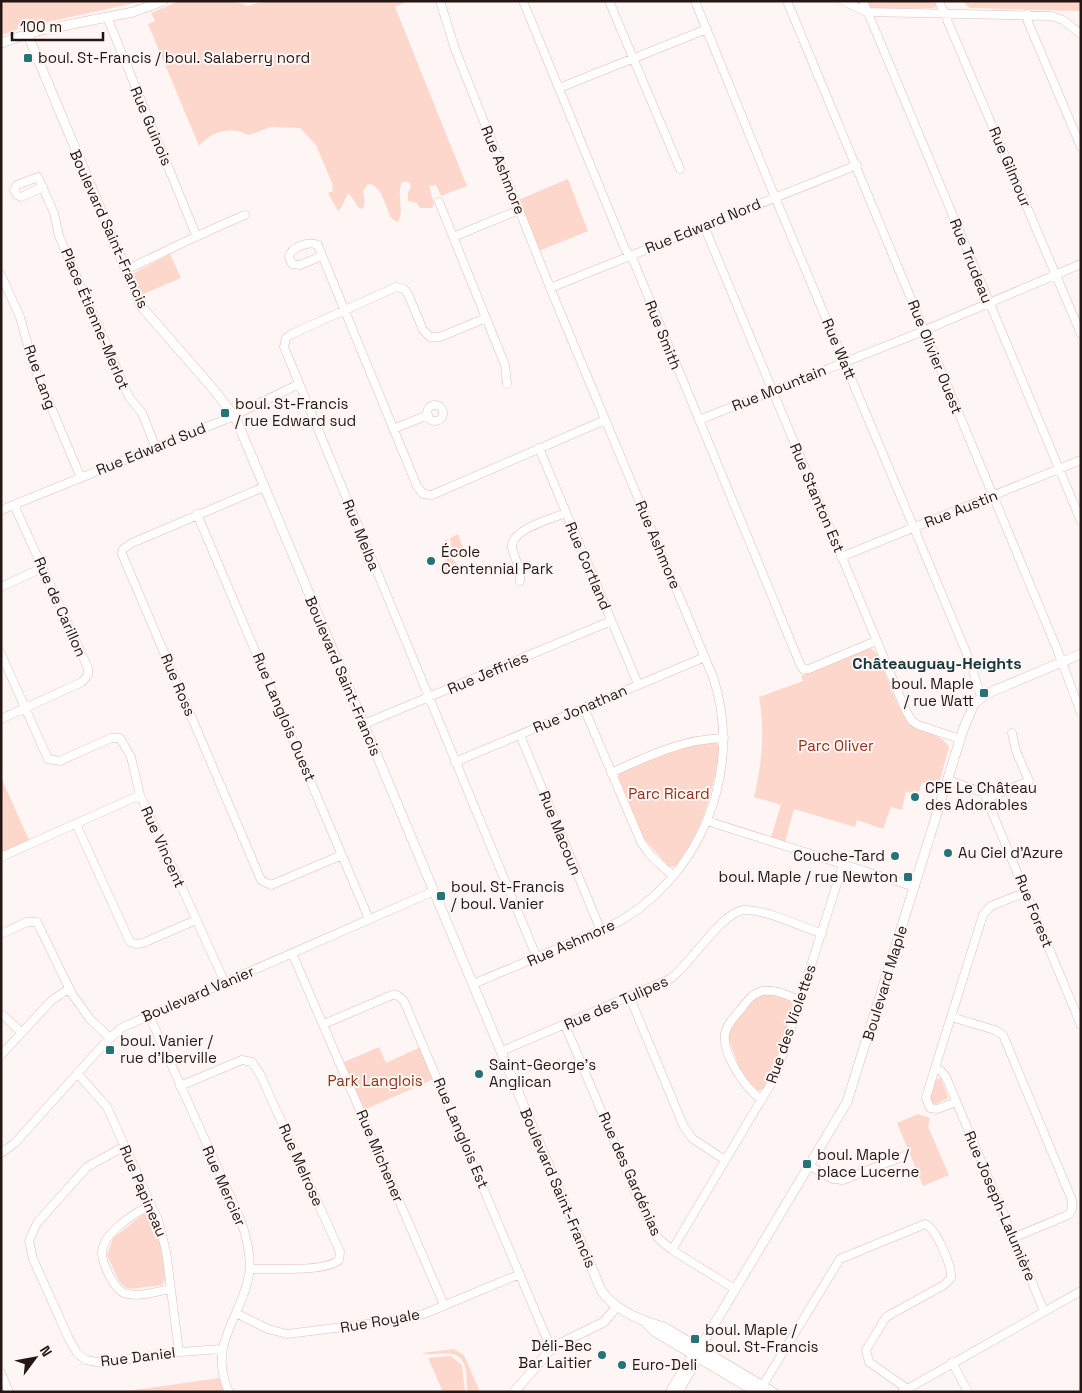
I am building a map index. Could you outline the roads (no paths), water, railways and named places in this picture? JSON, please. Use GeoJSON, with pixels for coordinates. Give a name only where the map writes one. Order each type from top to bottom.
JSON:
{"type":"FeatureCollection","features":[{"type":"Feature","properties":{"kind":"street"},"geometry":{"type":"LineString","coordinates":[[1,43],[27,33],[137,11],[163,1]]}},
{"type":"Feature","properties":{"kind":"street","name":"Rue Ashmore"},"geometry":{"type":"LineString","coordinates":[[440,1],[455,49],[550,288],[705,657],[719,700],[724,738],[719,782],[707,821],[692,851],[673,876],[642,907],[601,931],[474,984]]}},
{"type":"Feature","properties":{"kind":"street","name":"Rue Smith"},"geometry":{"type":"LineString","coordinates":[[523,1],[803,669],[812,668],[876,641]]}},
{"type":"Feature","properties":{"kind":"street"},"geometry":{"type":"LineString","coordinates":[[609,1],[680,169]]}},
{"type":"Feature","properties":{"kind":"street","name":"Rue Watt"},"geometry":{"type":"LineString","coordinates":[[696,1],[775,197],[969,659],[981,697]]}},
{"type":"Feature","properties":{"kind":"street","name":"Rue Olivier Ouest"},"geometry":{"type":"LineString","coordinates":[[788,1],[1081,714]]}},
{"type":"Feature","properties":{"kind":"street"},"geometry":{"type":"LineString","coordinates":[[843,1],[867,12],[944,12],[1055,16],[1081,34]]}},
{"type":"Feature","properties":{"kind":"street","name":"Rue Trudeau"},"geometry":{"type":"LineString","coordinates":[[862,1],[1081,521]]}},
{"type":"Feature","properties":{"kind":"street","name":"Rue Gilmour"},"geometry":{"type":"LineString","coordinates":[[939,1],[1081,334]]}},
{"type":"Feature","properties":{"kind":"street"},"geometry":{"type":"LineString","coordinates":[[1027,14],[1028,22],[1081,147]]}},
{"type":"Feature","properties":{"kind":"street","name":"Rue Guinois"},"geometry":{"type":"LineString","coordinates":[[107,17],[196,235]]}},
{"type":"Feature","properties":{"kind":"street"},"geometry":{"type":"LineString","coordinates":[[559,88],[707,29]]}},
{"type":"Feature","properties":{"kind":"street","name":"Boulevard Saint-Francis"},"geometry":{"type":"LineString","coordinates":[[27,33],[126,270],[146,313],[215,391],[234,416],[474,984],[502,1051],[514,1086],[599,1286],[617,1306],[646,1322],[664,1327],[697,1353],[759,1390],[773,1392]]}},
{"type":"Feature","properties":{"kind":"street","name":"Rue Edward Nord"},"geometry":{"type":"LineString","coordinates":[[550,288],[856,165]]}},
{"type":"Feature","properties":{"kind":"street","name":"Place Étienne-Merlot"},"geometry":{"type":"LineString","coordinates":[[43,187],[56,217],[59,236],[129,397],[142,413],[156,448]]}},
{"type":"Feature","properties":{"kind":"street"},"geometry":{"type":"LineString","coordinates":[[438,202],[506,365],[507,384]]}},
{"type":"Feature","properties":{"kind":"street"},"geometry":{"type":"LineString","coordinates":[[453,237],[519,210]]}},
{"type":"Feature","properties":{"kind":"street"},"geometry":{"type":"LineString","coordinates":[[126,270],[184,244],[196,235],[244,215]]}},
{"type":"Feature","properties":{"kind":"street","name":"Rue Stanton Est"},"geometry":{"type":"LineString","coordinates":[[704,226],[876,641],[912,721],[926,729],[960,739]]}},
{"type":"Feature","properties":{"kind":"street"},"geometry":{"type":"LineString","coordinates":[[322,256],[418,490],[423,494],[432,494],[605,420]]}},
{"type":"Feature","properties":{"kind":"street","name":"Rue Mountain"},"geometry":{"type":"LineString","coordinates":[[699,420],[924,330],[1081,264]]}},
{"type":"Feature","properties":{"kind":"street","name":"Rue Lang"},"geometry":{"type":"LineString","coordinates":[[1,275],[20,317],[34,367],[81,478]]}},
{"type":"Feature","properties":{"kind":"street","name":"Rue Melba"},"geometry":{"type":"LineString","coordinates":[[486,318],[440,337],[430,337],[423,330],[408,294],[398,287],[286,338],[285,350],[537,958]]}},
{"type":"Feature","properties":{"kind":"street","name":"Rue Edward Sud"},"geometry":{"type":"LineString","coordinates":[[1,510],[234,416],[299,384]]}},
{"type":"Feature","properties":{"kind":"street"},"geometry":{"type":"LineString","coordinates":[[393,429],[428,415]]}},
{"type":"Feature","properties":{"kind":"street","name":"Rue Cortland"},"geometry":{"type":"LineString","coordinates":[[539,448],[638,684]]}},
{"type":"Feature","properties":{"kind":"street","name":"Rue Austin"},"geometry":{"type":"LineString","coordinates":[[841,557],[1081,460]]}},
{"type":"Feature","properties":{"kind":"street","name":"Rue Ross"},"geometry":{"type":"LineString","coordinates":[[264,487],[132,543],[125,547],[122,554],[259,877],[266,884],[271,885],[342,855]]}},
{"type":"Feature","properties":{"kind":"street","name":"Rue de Carillon"},"geometry":{"type":"LineString","coordinates":[[1,719],[82,682],[88,675],[88,668],[14,505]]}},
{"type":"Feature","properties":{"kind":"street"},"geometry":{"type":"LineString","coordinates":[[520,581],[521,571],[512,546],[514,539],[521,532],[566,513]]}},
{"type":"Feature","properties":{"kind":"street","name":"Rue Langlois Ouest"},"geometry":{"type":"LineString","coordinates":[[197,514],[369,919]]}},
{"type":"Feature","properties":{"kind":"street"},"geometry":{"type":"LineString","coordinates":[[1,586],[42,568]]}},
{"type":"Feature","properties":{"kind":"street","name":"Rue Jeffries"},"geometry":{"type":"LineString","coordinates":[[364,724],[611,621]]}},
{"type":"Feature","properties":{"kind":"street"},"geometry":{"type":"LineString","coordinates":[[1,654],[44,754],[51,761],[60,761],[114,737],[122,739],[131,757],[140,795]]}},
{"type":"Feature","properties":{"kind":"street"},"geometry":{"type":"LineString","coordinates":[[981,697],[1081,654]]}},
{"type":"Feature","properties":{"kind":"street","name":"Rue Jonathan"},"geometry":{"type":"LineString","coordinates":[[455,762],[705,657]]}},
{"type":"Feature","properties":{"kind":"street","name":"Boulevard Maple"},"geometry":{"type":"LineString","coordinates":[[670,1392],[697,1353],[810,1166],[849,1097],[960,739],[969,713],[981,697]]}},
{"type":"Feature","properties":{"kind":"street"},"geometry":{"type":"LineString","coordinates":[[584,708],[644,847],[673,876]]}},
{"type":"Feature","properties":{"kind":"street"},"geometry":{"type":"LineString","coordinates":[[948,780],[981,790],[987,798],[1029,781],[1016,751],[1012,733]]}},
{"type":"Feature","properties":{"kind":"street","name":"Rue Macoun"},"geometry":{"type":"LineString","coordinates":[[520,735],[601,931]]}},
{"type":"Feature","properties":{"kind":"street"},"geometry":{"type":"LineString","coordinates":[[611,773],[683,744],[704,739],[724,738]]}},
{"type":"Feature","properties":{"kind":"street","name":"Rue Vincent"},"geometry":{"type":"LineString","coordinates":[[1,857],[140,795],[225,982]]}},
{"type":"Feature","properties":{"kind":"street","name":"Rue Forest"},"geometry":{"type":"LineString","coordinates":[[987,798],[1081,1025]]}},
{"type":"Feature","properties":{"kind":"street"},"geometry":{"type":"LineString","coordinates":[[707,821],[915,887]]}},
{"type":"Feature","properties":{"kind":"street"},"geometry":{"type":"LineString","coordinates":[[76,824],[130,942],[143,943],[196,920]]}},
{"type":"Feature","properties":{"kind":"street","name":"Rue des Violettes"},"geometry":{"type":"LineString","coordinates":[[672,1250],[762,1100],[778,1069],[843,865]]}},
{"type":"Feature","properties":{"kind":"street","name":"Boulevard Vanier"},"geometry":{"type":"LineString","coordinates":[[1,1153],[15,1143],[77,1073],[110,1038],[125,1026],[434,891]]}},
{"type":"Feature","properties":{"kind":"street"},"geometry":{"type":"LineString","coordinates":[[956,1102],[937,1109],[930,1108],[926,1098],[984,911],[991,906],[1026,892]]}},
{"type":"Feature","properties":{"kind":"street","name":"Rue des Tulipes"},"geometry":{"type":"LineString","coordinates":[[502,1051],[630,998],[676,976],[726,919],[737,912],[745,910],[758,913],[822,934]]}},
{"type":"Feature","properties":{"kind":"street"},"geometry":{"type":"LineString","coordinates":[[1,934],[27,922],[37,922],[69,989],[87,1015],[110,1038]]}},
{"type":"Feature","properties":{"kind":"street","name":"Rue Michener"},"geometry":{"type":"LineString","coordinates":[[292,952],[444,1305]]}},
{"type":"Feature","properties":{"kind":"street"},"geometry":{"type":"LineString","coordinates":[[1,1055],[52,1000],[69,989]]}},
{"type":"Feature","properties":{"kind":"street"},"geometry":{"type":"LineString","coordinates":[[762,1100],[751,1091],[738,1074],[726,1045],[726,1030],[746,1003],[758,993],[776,992],[800,1000]]}},
{"type":"Feature","properties":{"kind":"street","name":"Rue Langlois Est"},"geometry":{"type":"LineString","coordinates":[[324,1024],[392,995],[397,995],[404,1001],[547,1339],[553,1347]]}},
{"type":"Feature","properties":{"kind":"street"},"geometry":{"type":"LineString","coordinates":[[630,998],[687,1131],[693,1139],[725,1160]]}},
{"type":"Feature","properties":{"kind":"street","name":"Rue Mercier"},"geometry":{"type":"LineString","coordinates":[[149,1015],[240,1218],[248,1247],[250,1269],[222,1349],[221,1369],[229,1392]]}},
{"type":"Feature","properties":{"kind":"street"},"geometry":{"type":"LineString","coordinates":[[4,1016],[21,1032]]}},
{"type":"Feature","properties":{"kind":"street"},"geometry":{"type":"LineString","coordinates":[[951,1017],[995,1030],[1003,1035],[1072,1200],[1072,1210],[1068,1215],[1013,1238]]}},
{"type":"Feature","properties":{"kind":"street","name":"Rue des Gardénias"},"geometry":{"type":"LineString","coordinates":[[565,1025],[649,1224],[659,1240],[735,1289]]}},
{"type":"Feature","properties":{"kind":"street","name":"Rue Melrose"},"geometry":{"type":"LineString","coordinates":[[180,1086],[238,1061],[246,1059],[252,1062],[260,1074],[340,1252],[339,1260],[328,1265],[292,1269],[250,1269]]}},
{"type":"Feature","properties":{"kind":"street","name":"Rue Joseph-Lalumière"},"geometry":{"type":"LineString","coordinates":[[935,1068],[944,1074],[1044,1311]]}},
{"type":"Feature","properties":{"kind":"street","name":"Rue Papineau"},"geometry":{"type":"LineString","coordinates":[[77,1073],[103,1101],[151,1205],[165,1242],[179,1352]]}},
{"type":"Feature","properties":{"kind":"street","name":"Rue Daniel"},"geometry":{"type":"LineString","coordinates":[[125,1146],[96,1160],[83,1171],[34,1227],[30,1241],[30,1253],[69,1340],[83,1358],[90,1362],[102,1363],[179,1352],[222,1349]]}},
{"type":"Feature","properties":{"kind":"street"},"geometry":{"type":"LineString","coordinates":[[810,1166],[833,1179],[843,1180],[904,1156]]}},
{"type":"Feature","properties":{"kind":"street"},"geometry":{"type":"LineString","coordinates":[[151,1205],[130,1218],[116,1230],[106,1242],[103,1256],[112,1280],[123,1292],[134,1294],[171,1289]]}},
{"type":"Feature","properties":{"kind":"street"},"geometry":{"type":"LineString","coordinates":[[759,1390],[840,1259],[925,1224],[930,1226],[936,1234],[950,1269],[950,1278],[944,1285],[886,1318],[866,1350],[869,1362],[904,1390],[1081,1290]]}},
{"type":"Feature","properties":{"kind":"street","name":"Rue Royale"},"geometry":{"type":"LineString","coordinates":[[236,1313],[268,1329],[292,1334],[408,1318],[520,1274]]}},
{"type":"Feature","properties":{"kind":"street"},"geometry":{"type":"LineString","coordinates":[[515,1391],[553,1347],[604,1322],[617,1306]]}},
{"type":"Feature","properties":{"kind":"street","name":"Boulevard Maple"},"geometry":{"type":"LineString","coordinates":[[678,1392],[697,1353]]}},
{"type":"Feature","properties":{"kind":"street"},"geometry":{"type":"LineString","coordinates":[[952,1362],[968,1392]]}},
{"type":"Feature","properties":{"kind":"street"},"geometry":{"type":"LineString","coordinates":[[1,1373],[9,1392]]}},
{"type":"Feature","properties":{"kind":"place","name":"boul. St-Francis / boul. Salaberry nord"},"geometry":{"type":"Point","coordinates":[28,58]}},
{"type":"Feature","properties":{"kind":"place","name":"boul. St-Francis / rue Edward sud"},"geometry":{"type":"Point","coordinates":[225,413]}},
{"type":"Feature","properties":{"kind":"place","name":"École Centennial Park"},"geometry":{"type":"Point","coordinates":[431,561]}},
{"type":"Feature","properties":{"kind":"place","name":"boul. Maple / rue Watt"},"geometry":{"type":"Point","coordinates":[984,693]}},
{"type":"Feature","properties":{"kind":"place","name":"CPE Le Château des Adorables"},"geometry":{"type":"Point","coordinates":[915,797]}},
{"type":"Feature","properties":{"kind":"place","name":"Au Ciel d'Azure"},"geometry":{"type":"Point","coordinates":[948,853]}},
{"type":"Feature","properties":{"kind":"place","name":"Couche-Tard"},"geometry":{"type":"Point","coordinates":[895,856]}},
{"type":"Feature","properties":{"kind":"place","name":"boul. Maple / rue Newton"},"geometry":{"type":"Point","coordinates":[908,877]}},
{"type":"Feature","properties":{"kind":"place","name":"boul. St-Francis / boul. Vanier"},"geometry":{"type":"Point","coordinates":[441,896]}},
{"type":"Feature","properties":{"kind":"place","name":"boul. Vanier / rue d'Iberville"},"geometry":{"type":"Point","coordinates":[110,1050]}},
{"type":"Feature","properties":{"kind":"place","name":"Saint-George's Anglican"},"geometry":{"type":"Point","coordinates":[479,1074]}},
{"type":"Feature","properties":{"kind":"place","name":"boul. Maple / place Lucerne"},"geometry":{"type":"Point","coordinates":[807,1164]}},
{"type":"Feature","properties":{"kind":"place","name":"boul. Maple / boul. St-Francis"},"geometry":{"type":"Point","coordinates":[695,1339]}},
{"type":"Feature","properties":{"kind":"place","name":"Déli-Bec Bar Laitier"},"geometry":{"type":"Point","coordinates":[602,1355]}},
{"type":"Feature","properties":{"kind":"place","name":"Euro-Deli"},"geometry":{"type":"Point","coordinates":[622,1365]}},
{"type":"Feature","properties":{"kind":"district","name":"Châteauguay-Heights"},"geometry":{"type":"Point","coordinates":[937,663]}},
{"type":"Feature","properties":{"kind":"park label","name":"Parc Oliver"},"geometry":{"type":"Point","coordinates":[836,746]}},
{"type":"Feature","properties":{"kind":"park label","name":"Parc Ricard"},"geometry":{"type":"Point","coordinates":[669,794]}},
{"type":"Feature","properties":{"kind":"park label","name":"Park Langlois"},"geometry":{"type":"Point","coordinates":[375,1081]}}]}
